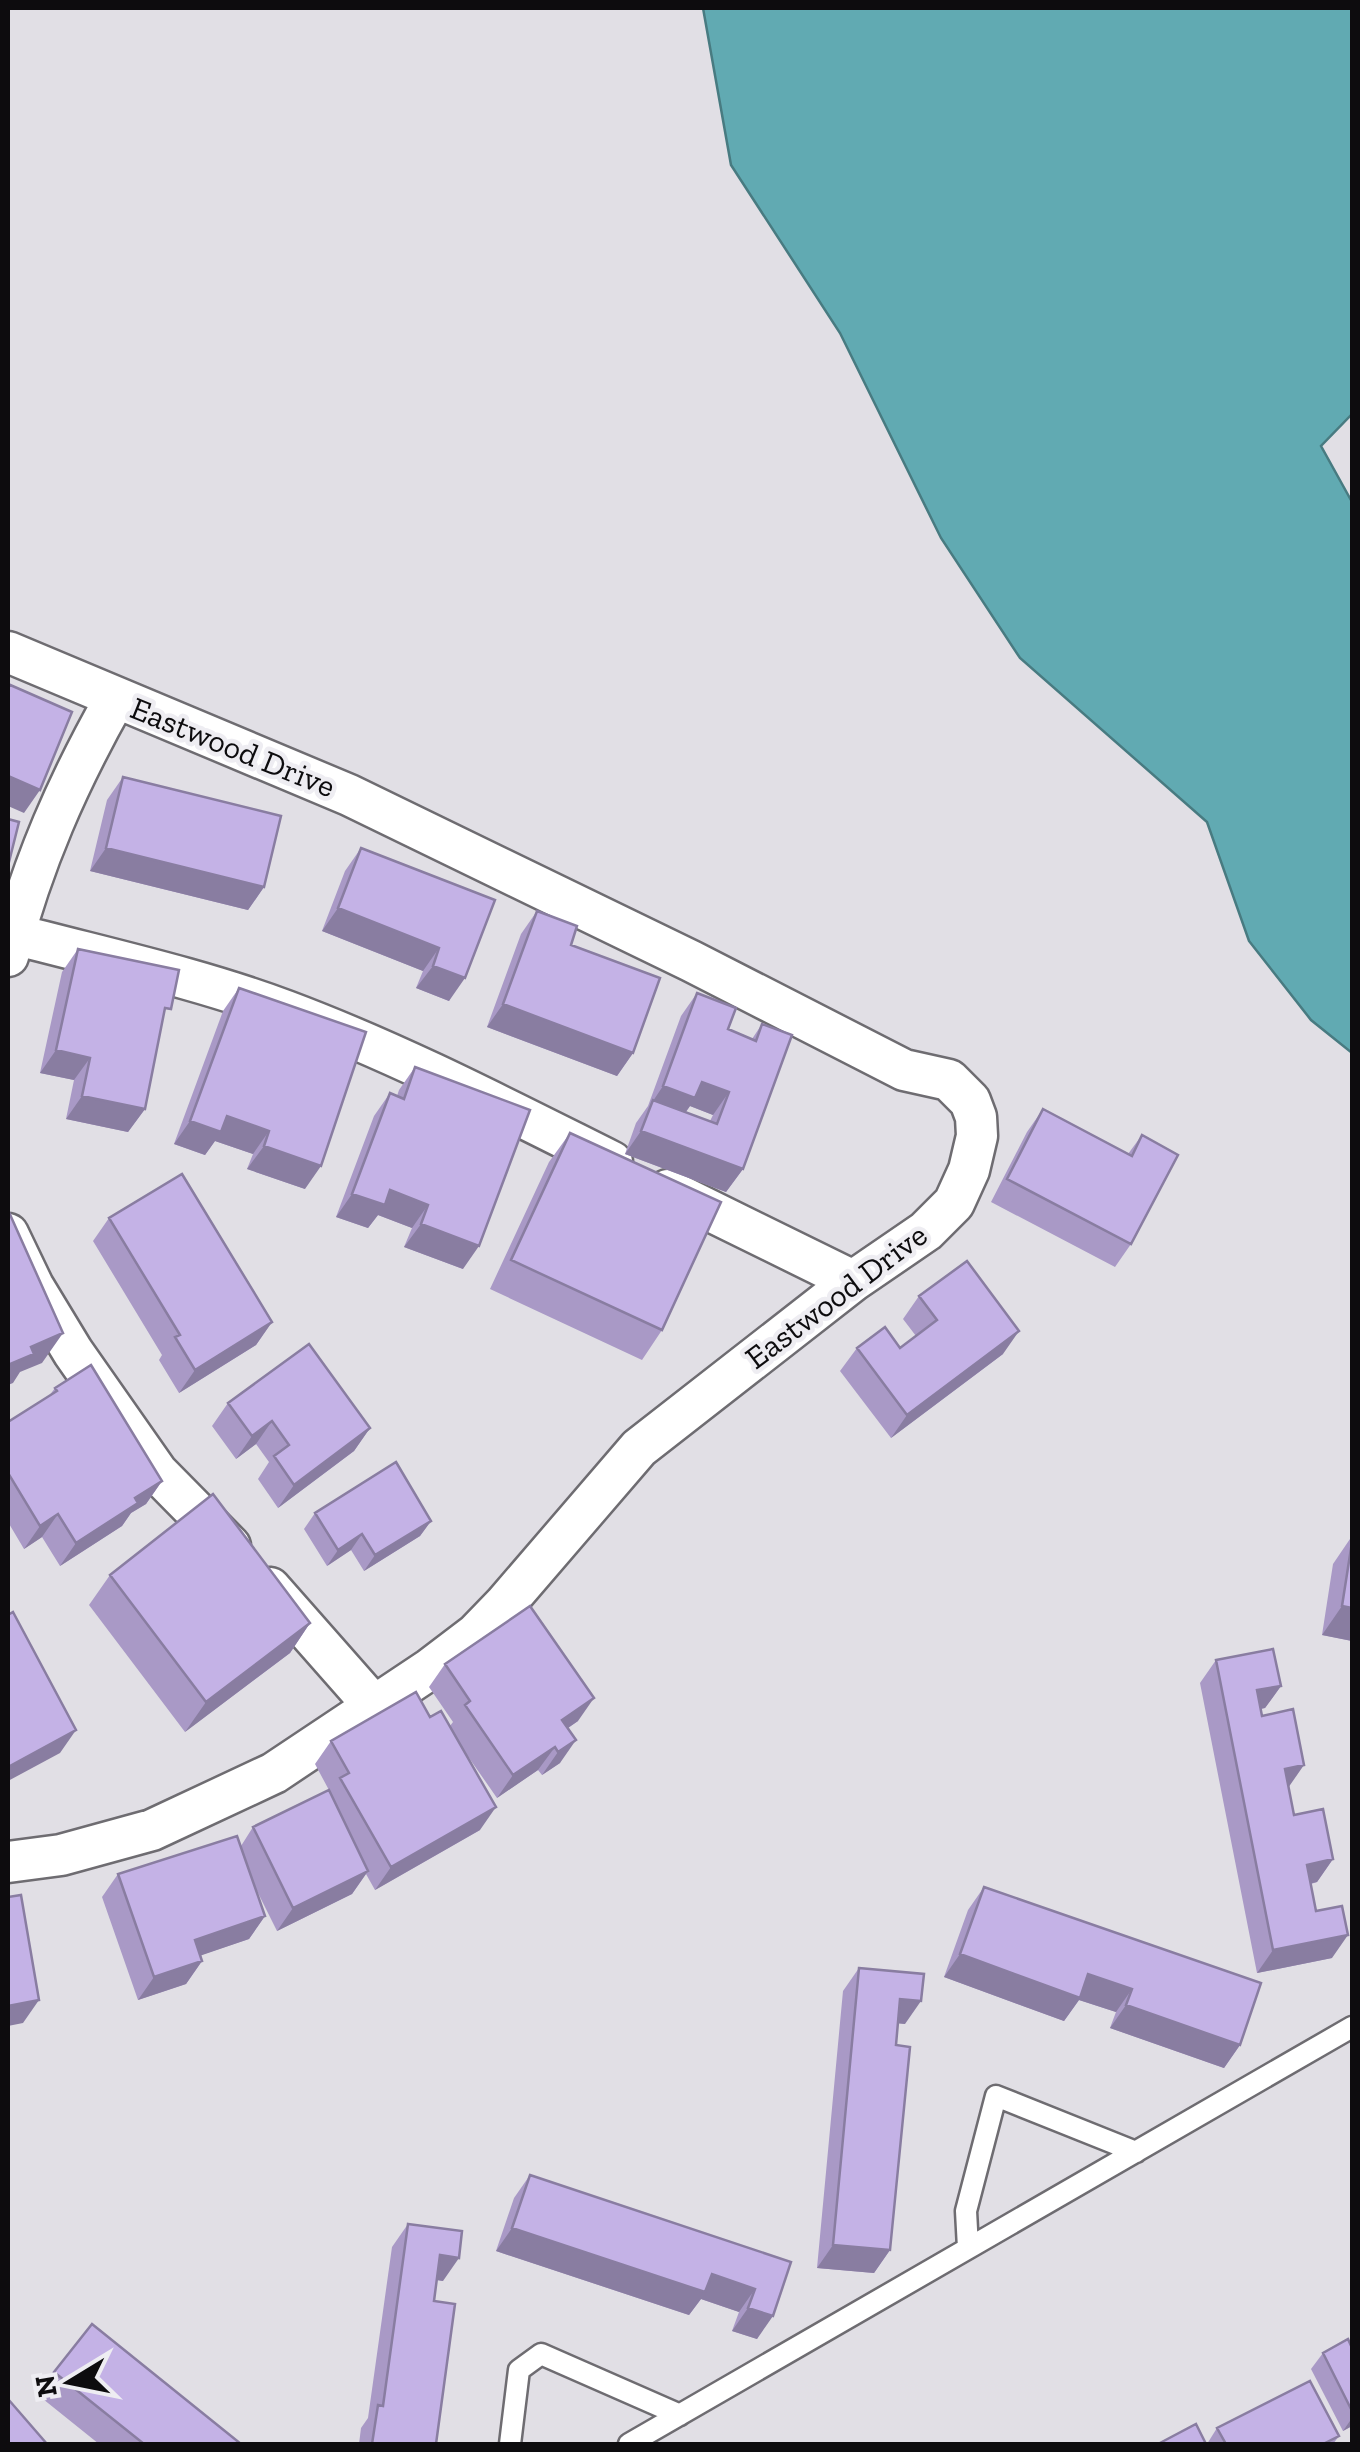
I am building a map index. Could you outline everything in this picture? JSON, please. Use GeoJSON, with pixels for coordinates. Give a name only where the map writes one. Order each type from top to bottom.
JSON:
{"type":"FeatureCollection","features":[{"type":"Feature","properties":{"kind":"street","name":"Eastwood Drive"},"geometry":{"type":"LineString","coordinates":[[8,652],[349,795],[904,1070],[950,1080],[960,1087],[976,1117],[977,1136],[969,1170],[954,1202],[926,1231],[853,1281],[639,1448],[476,1634],[274,1774],[152,1830],[61,1855],[8,1862]]}},
{"type":"Feature","properties":{"kind":"street"},"geometry":{"type":"LineString","coordinates":[[115,700],[74,772],[38,859],[10,945],[197,982],[283,1010],[381,1049],[853,1281]]}},
{"type":"Feature","properties":{"kind":"street"},"geometry":{"type":"LineString","coordinates":[[8,1234],[33,1286],[73,1352],[157,1472],[256,1571],[374,1706]]}},
{"type":"Feature","properties":{"kind":"lane"},"geometry":{"type":"LineString","coordinates":[[628,2444],[1352,2027]]}},
{"type":"Feature","properties":{"kind":"lane"},"geometry":{"type":"LineString","coordinates":[[968,2248],[966,2211],[996,2096],[1136,2152]]}},
{"type":"Feature","properties":{"kind":"lane"},"geometry":{"type":"LineString","coordinates":[[510,2444],[519,2370],[541,2354],[680,2415]]}},
{"type":"Feature","properties":{"kind":"water"},"geometry":{"type":"Polygon","coordinates":[[[703,8],[1352,8],[1352,414],[1321,446],[1352,502],[1352,1053],[1311,1020],[1249,941],[1207,822],[1020,658],[941,538],[840,333],[731,165],[703,8]]]}},
{"type":"Feature","properties":{"kind":"building"},"geometry":{"type":"Polygon","coordinates":[[[8,684],[72,712],[40,790],[8,776],[8,684]]]}},
{"type":"Feature","properties":{"kind":"building"},"geometry":{"type":"Polygon","coordinates":[[[123,777],[281,816],[264,887],[106,848],[123,777]]]}},
{"type":"Feature","properties":{"kind":"building"},"geometry":{"type":"Polygon","coordinates":[[[8,819],[19,822],[8,866],[8,819]]]}},
{"type":"Feature","properties":{"kind":"building"},"geometry":{"type":"Polygon","coordinates":[[[361,848],[495,900],[465,978],[433,966],[439,948],[338,908],[361,848]]]}},
{"type":"Feature","properties":{"kind":"building"},"geometry":{"type":"Polygon","coordinates":[[[537,911],[577,926],[571,945],[660,978],[633,1053],[503,1004],[537,911]]]}},
{"type":"Feature","properties":{"kind":"building"},"geometry":{"type":"Polygon","coordinates":[[[78,949],[179,970],[171,1009],[165,1008],[145,1109],[82,1096],[90,1058],[56,1050],[78,949]]]}},
{"type":"Feature","properties":{"kind":"building"},"geometry":{"type":"Polygon","coordinates":[[[239,988],[366,1032],[321,1166],[264,1146],[269,1131],[227,1116],[221,1132],[190,1121],[239,988]]]}},
{"type":"Feature","properties":{"kind":"building"},"geometry":{"type":"Polygon","coordinates":[[[697,993],[736,1008],[728,1029],[756,1041],[762,1024],[792,1035],[743,1169],[641,1131],[653,1100],[717,1124],[729,1092],[702,1082],[695,1098],[663,1086],[697,993]]]}},
{"type":"Feature","properties":{"kind":"building"},"geometry":{"type":"Polygon","coordinates":[[[415,1067],[530,1110],[479,1246],[421,1224],[428,1205],[390,1190],[385,1205],[352,1194],[390,1093],[404,1099],[415,1067]]]}},
{"type":"Feature","properties":{"kind":"building"},"geometry":{"type":"Polygon","coordinates":[[[1043,1109],[1132,1156],[1142,1135],[1178,1155],[1131,1244],[1007,1179],[1043,1109]]]}},
{"type":"Feature","properties":{"kind":"building"},"geometry":{"type":"Polygon","coordinates":[[[570,1133],[721,1202],[662,1330],[511,1260],[570,1133]]]}},
{"type":"Feature","properties":{"kind":"building"},"geometry":{"type":"Polygon","coordinates":[[[182,1174],[272,1322],[195,1370],[175,1337],[180,1335],[109,1218],[182,1174]]]}},
{"type":"Feature","properties":{"kind":"building"},"geometry":{"type":"Polygon","coordinates":[[[8,1210],[63,1333],[31,1347],[34,1354],[8,1365],[8,1210]]]}},
{"type":"Feature","properties":{"kind":"building"},"geometry":{"type":"Polygon","coordinates":[[[967,1261],[1019,1331],[907,1415],[857,1348],[885,1327],[900,1348],[937,1320],[919,1296],[967,1261]]]}},
{"type":"Feature","properties":{"kind":"building"},"geometry":{"type":"Polygon","coordinates":[[[309,1344],[370,1428],[294,1485],[274,1456],[289,1445],[272,1421],[252,1436],[228,1403],[309,1344]]]}},
{"type":"Feature","properties":{"kind":"building"},"geometry":{"type":"Polygon","coordinates":[[[91,1365],[162,1481],[135,1498],[138,1503],[76,1543],[58,1514],[40,1526],[8,1473],[8,1422],[91,1365]]]}},
{"type":"Feature","properties":{"kind":"building"},"geometry":{"type":"Polygon","coordinates":[[[396,1462],[431,1521],[375,1555],[362,1534],[338,1550],[315,1513],[396,1462]]]}},
{"type":"Feature","properties":{"kind":"building"},"geometry":{"type":"Polygon","coordinates":[[[213,1494],[310,1623],[206,1702],[110,1575],[213,1494]]]}},
{"type":"Feature","properties":{"kind":"building"},"geometry":{"type":"Polygon","coordinates":[[[1352,1542],[1352,1608],[1342,1606],[1352,1542]]]}},
{"type":"Feature","properties":{"kind":"building"},"geometry":{"type":"Polygon","coordinates":[[[530,1606],[594,1698],[562,1720],[576,1740],[558,1752],[555,1747],[513,1775],[465,1705],[470,1701],[445,1664],[530,1606]]]}},
{"type":"Feature","properties":{"kind":"building"},"geometry":{"type":"Polygon","coordinates":[[[13,1612],[76,1730],[8,1767],[8,1615],[13,1612]]]}},
{"type":"Feature","properties":{"kind":"building"},"geometry":{"type":"Polygon","coordinates":[[[1273,1649],[1281,1686],[1257,1690],[1262,1716],[1293,1709],[1304,1765],[1285,1769],[1294,1815],[1323,1809],[1333,1859],[1307,1865],[1316,1911],[1342,1906],[1348,1935],[1273,1950],[1216,1660],[1273,1649]]]}},
{"type":"Feature","properties":{"kind":"building"},"geometry":{"type":"Polygon","coordinates":[[[416,1692],[430,1717],[441,1711],[496,1807],[391,1867],[340,1778],[349,1773],[331,1741],[416,1692]]]}},
{"type":"Feature","properties":{"kind":"building"},"geometry":{"type":"Polygon","coordinates":[[[329,1790],[368,1871],[293,1908],[253,1827],[329,1790]]]}},
{"type":"Feature","properties":{"kind":"building"},"geometry":{"type":"Polygon","coordinates":[[[237,1836],[265,1916],[195,1940],[202,1961],[154,1977],[118,1874],[237,1836]]]}},
{"type":"Feature","properties":{"kind":"building"},"geometry":{"type":"Polygon","coordinates":[[[984,1887],[1261,1983],[1240,2045],[1126,2005],[1132,1989],[1088,1974],[1080,1998],[960,1954],[984,1887]]]}},
{"type":"Feature","properties":{"kind":"building"},"geometry":{"type":"Polygon","coordinates":[[[21,1895],[39,2000],[8,2006],[8,1897],[21,1895]]]}},
{"type":"Feature","properties":{"kind":"building"},"geometry":{"type":"Polygon","coordinates":[[[859,1968],[924,1974],[921,2001],[900,1999],[896,2045],[910,2047],[890,2250],[833,2245],[859,1968]]]}},
{"type":"Feature","properties":{"kind":"building"},"geometry":{"type":"Polygon","coordinates":[[[530,2175],[791,2262],[773,2316],[748,2308],[755,2289],[712,2274],[705,2292],[512,2228],[530,2175]]]}},
{"type":"Feature","properties":{"kind":"building"},"geometry":{"type":"Polygon","coordinates":[[[408,2224],[462,2231],[459,2258],[440,2255],[434,2301],[455,2304],[436,2444],[372,2444],[378,2405],[383,2406],[408,2224]]]}},
{"type":"Feature","properties":{"kind":"building"},"geometry":{"type":"Polygon","coordinates":[[[92,2324],[241,2444],[144,2444],[54,2372],[92,2324]]]}},
{"type":"Feature","properties":{"kind":"building"},"geometry":{"type":"Polygon","coordinates":[[[1348,2339],[1352,2348],[1352,2411],[1323,2353],[1348,2339]]]}},
{"type":"Feature","properties":{"kind":"building"},"geometry":{"type":"Polygon","coordinates":[[[1310,2381],[1339,2436],[1323,2444],[1226,2444],[1217,2428],[1310,2381]]]}},
{"type":"Feature","properties":{"kind":"building"},"geometry":{"type":"Polygon","coordinates":[[[8,2399],[47,2444],[8,2444],[8,2399]]]}},
{"type":"Feature","properties":{"kind":"building"},"geometry":{"type":"Polygon","coordinates":[[[1196,2424],[1206,2444],[1158,2444],[1196,2424]]]}}]}
